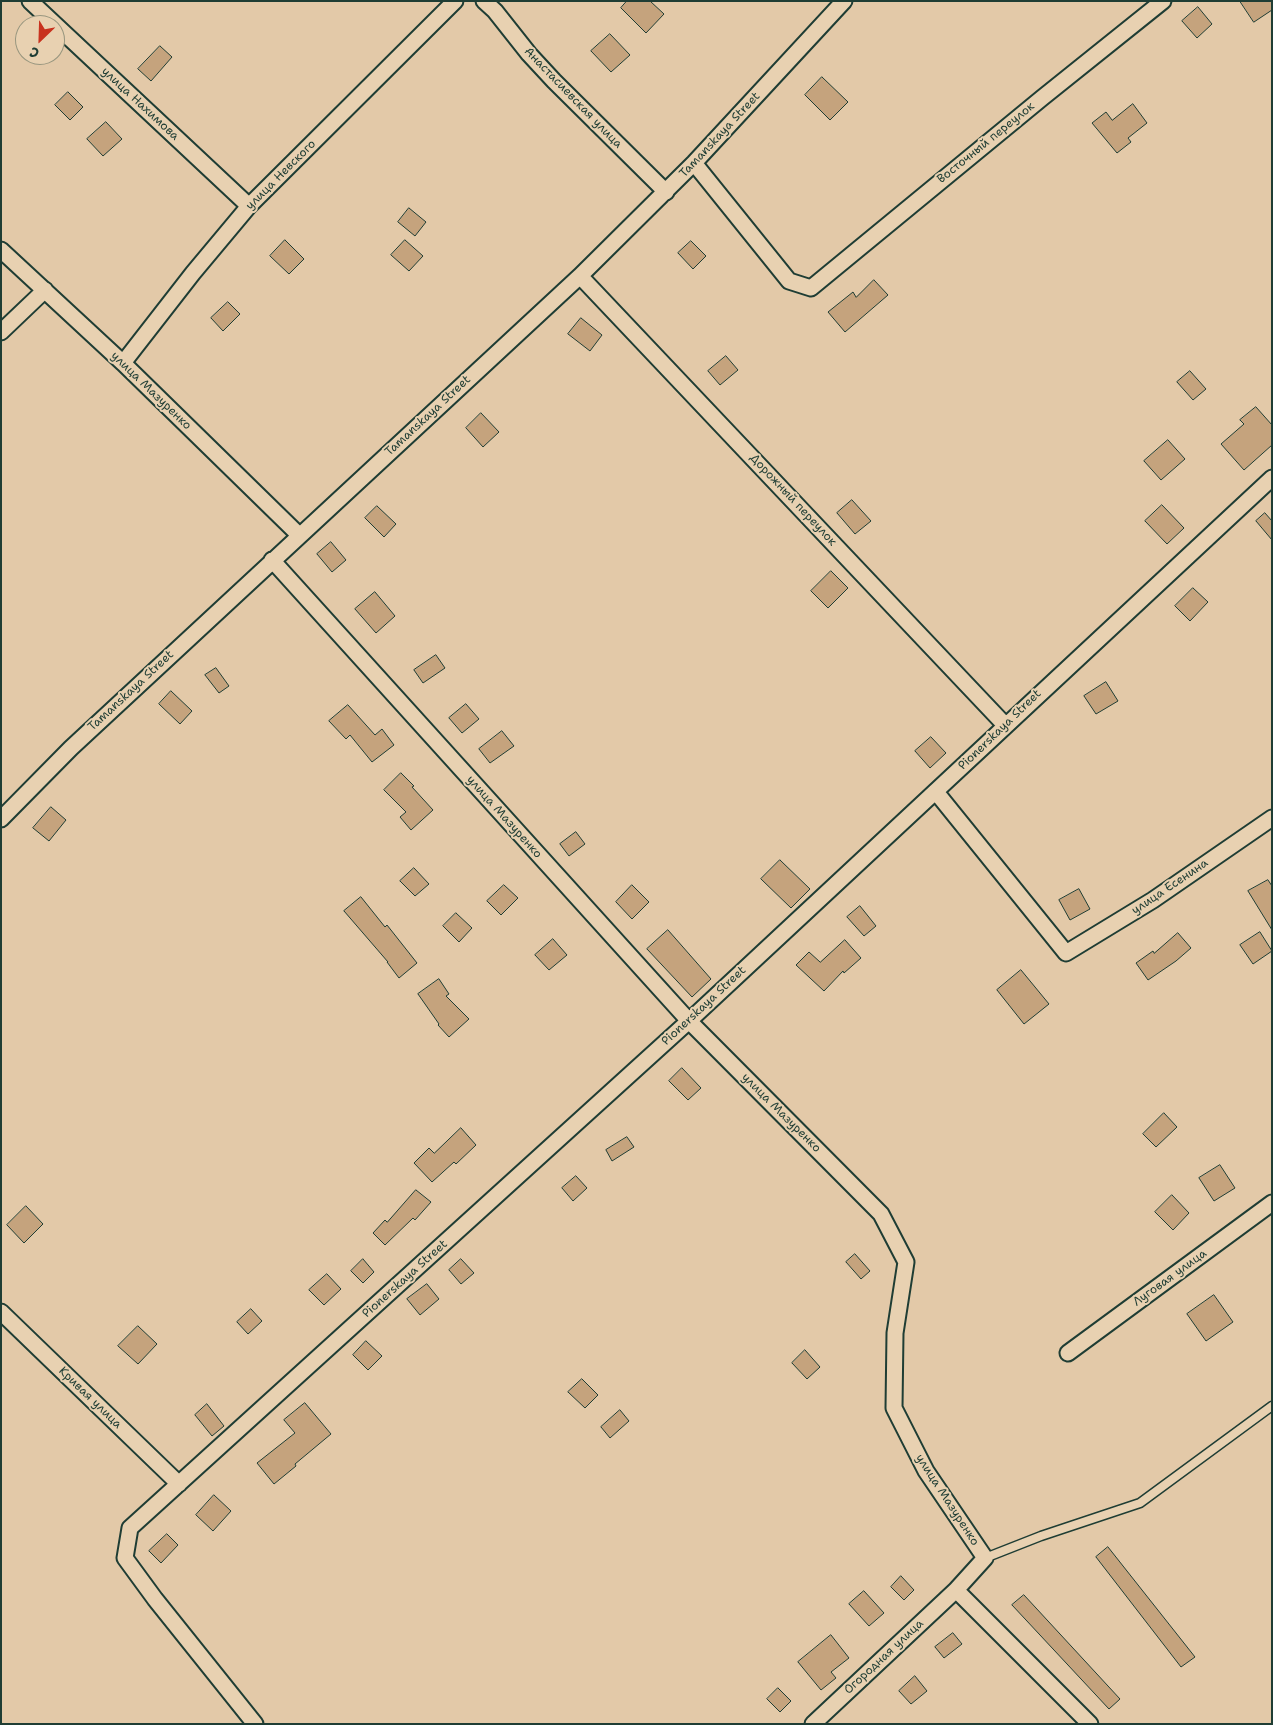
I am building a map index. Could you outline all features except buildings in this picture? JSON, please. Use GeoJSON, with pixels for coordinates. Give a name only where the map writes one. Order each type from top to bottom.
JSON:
{"type":"FeatureCollection","features":[{"type":"Feature","properties":{"kind":"street","name":"улица Нахимова"},"geometry":{"type":"LineString","coordinates":[[30,1],[249,206]]}},
{"type":"Feature","properties":{"kind":"street","name":"улица Невского"},"geometry":{"type":"LineString","coordinates":[[123,363],[249,206],[455,1]]}},
{"type":"Feature","properties":{"kind":"street","name":"Анастасиевская улица"},"geometry":{"type":"LineString","coordinates":[[484,1],[496,11],[528,54],[666,192]]}},
{"type":"Feature","properties":{"kind":"street","name":"Tamanskaya Street"},"geometry":{"type":"LineString","coordinates":[[1,819],[70,748],[580,276],[694,163],[844,1]]}},
{"type":"Feature","properties":{"kind":"street","name":"Восточный переулок"},"geometry":{"type":"LineString","coordinates":[[694,163],[789,281],[811,288],[1163,1]]}},
{"type":"Feature","properties":{"kind":"street","name":"улица Мазуренко"},"geometry":{"type":"LineString","coordinates":[[1,250],[123,363],[299,535]]}},
{"type":"Feature","properties":{"kind":"street","name":"Дорожный переулок"},"geometry":{"type":"LineString","coordinates":[[580,276],[1005,725]]}},
{"type":"Feature","properties":{"kind":"street"},"geometry":{"type":"LineString","coordinates":[[1,332],[46,290]]}},
{"type":"Feature","properties":{"kind":"street","name":"Pionerskaya Street"},"geometry":{"type":"LineString","coordinates":[[255,1724],[155,1599],[126,1558],[130,1528],[689,1020],[1272,478]]}},
{"type":"Feature","properties":{"kind":"street","name":"улица Мазуренко"},"geometry":{"type":"LineString","coordinates":[[272,560],[689,1020],[881,1214],[906,1262],[895,1333],[894,1408],[926,1471],[984,1558],[956,1590]]}},
{"type":"Feature","properties":{"kind":"street","name":"улица Есенина"},"geometry":{"type":"LineString","coordinates":[[936,792],[1066,953],[1153,900],[1272,818]]}},
{"type":"Feature","properties":{"kind":"street","name":"Луговая улица"},"geometry":{"type":"LineString","coordinates":[[1068,1353],[1272,1203]]}},
{"type":"Feature","properties":{"kind":"street","name":"Кривая улица"},"geometry":{"type":"LineString","coordinates":[[1,1312],[178,1484]]}},
{"type":"Feature","properties":{"kind":"street"},"geometry":{"type":"LineString","coordinates":[[956,1590],[1090,1724]]}},
{"type":"Feature","properties":{"kind":"street","name":"Огородная улица"},"geometry":{"type":"LineString","coordinates":[[813,1724],[956,1590]]}},
{"type":"Feature","properties":{"kind":"lane"},"geometry":{"type":"LineString","coordinates":[[984,1558],[1041,1536],[1140,1503],[1272,1406]]}}]}
